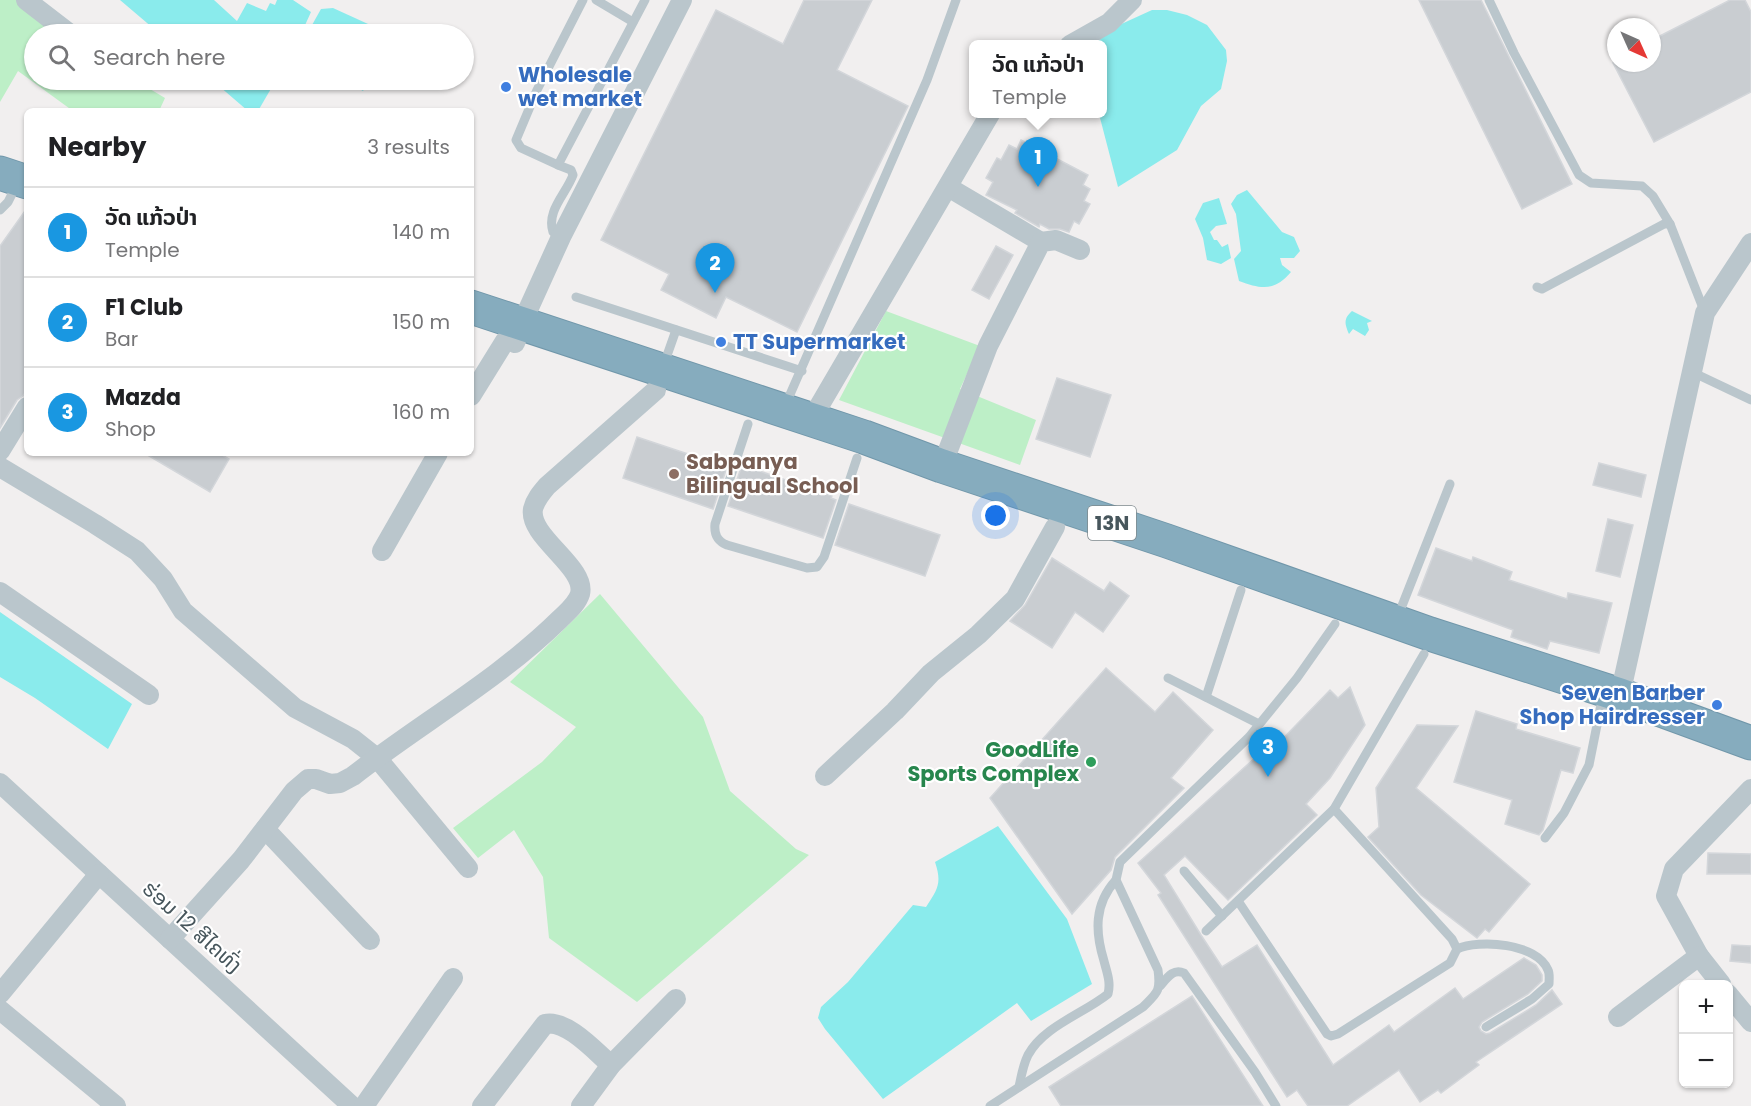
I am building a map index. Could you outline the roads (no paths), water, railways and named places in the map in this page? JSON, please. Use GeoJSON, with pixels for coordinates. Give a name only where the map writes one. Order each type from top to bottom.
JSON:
{"type":"FeatureCollection","features":[{"type":"Feature","properties":{"kind":"highway"},"geometry":{"type":"LineString","coordinates":[[0,150],[18,173]]}},
{"type":"Feature","properties":{"kind":"highway","name":"13N"},"geometry":{"type":"LineString","coordinates":[[474,309],[514,336]]}},
{"type":"Feature","properties":{"kind":"highway","name":"13N"},"geometry":{"type":"LineString","coordinates":[[474,330],[514,336],[659,380],[797,416],[864,437],[942,466],[1396,621],[1609,703],[1751,764]]}},
{"type":"Feature","properties":{"kind":"highway","name":"13N"},"geometry":{"type":"LineString","coordinates":[[659,380],[748,424],[856,458],[1424,654],[1751,743]]}},
{"type":"Feature","properties":{"kind":"street"},"geometry":{"type":"LineString","coordinates":[[26,0],[57,24]]}},
{"type":"Feature","properties":{"kind":"street"},"geometry":{"type":"LineString","coordinates":[[474,392],[514,336],[561,237],[682,0]]}},
{"type":"Feature","properties":{"kind":"street"},"geometry":{"type":"LineString","coordinates":[[1079,40],[1109,23],[1132,0]]}},
{"type":"Feature","properties":{"kind":"street"},"geometry":{"type":"LineString","coordinates":[[797,416],[948,187],[988,118]]}},
{"type":"Feature","properties":{"kind":"street"},"geometry":{"type":"LineString","coordinates":[[948,187],[1041,242],[1056,240],[1080,250]]}},
{"type":"Feature","properties":{"kind":"street"},"geometry":{"type":"LineString","coordinates":[[942,466],[988,345],[1041,242]]}},
{"type":"Feature","properties":{"kind":"street"},"geometry":{"type":"LineString","coordinates":[[1609,703],[1705,313],[1751,243]]}},
{"type":"Feature","properties":{"kind":"street"},"geometry":{"type":"LineString","coordinates":[[170,939],[241,860],[294,791],[308,779],[330,784],[340,783],[531,647],[575,603],[580,593],[578,579],[538,528],[532,512],[536,499],[659,380]]}},
{"type":"Feature","properties":{"kind":"street"},"geometry":{"type":"LineString","coordinates":[[0,451],[24,412]]}},
{"type":"Feature","properties":{"kind":"street"},"geometry":{"type":"LineString","coordinates":[[382,551],[436,456]]}},
{"type":"Feature","properties":{"kind":"street"},"geometry":{"type":"LineString","coordinates":[[0,467],[137,551],[163,579],[183,611],[295,708],[352,739],[377,758],[468,868]]}},
{"type":"Feature","properties":{"kind":"street"},"geometry":{"type":"LineString","coordinates":[[825,776],[895,711],[931,672],[978,635],[1015,599],[1055,527]]}},
{"type":"Feature","properties":{"kind":"street"},"geometry":{"type":"LineString","coordinates":[[0,592],[150,695]]}},
{"type":"Feature","properties":{"kind":"street","name":"ຮ່ອມ 12 ສີໄຄທົ່ງ"},"geometry":{"type":"LineString","coordinates":[[0,783],[352,1106]]}},
{"type":"Feature","properties":{"kind":"street"},"geometry":{"type":"LineString","coordinates":[[1718,980],[1700,956],[1666,896],[1674,870],[1751,789]]}},
{"type":"Feature","properties":{"kind":"street"},"geometry":{"type":"LineString","coordinates":[[265,829],[370,940]]}},
{"type":"Feature","properties":{"kind":"street"},"geometry":{"type":"LineString","coordinates":[[0,994],[99,874]]}},
{"type":"Feature","properties":{"kind":"street"},"geometry":{"type":"LineString","coordinates":[[1618,1017],[1700,956]]}},
{"type":"Feature","properties":{"kind":"street"},"geometry":{"type":"LineString","coordinates":[[364,1106],[453,978]]}},
{"type":"Feature","properties":{"kind":"street"},"geometry":{"type":"LineString","coordinates":[[581,1106],[611,1065],[676,999]]}},
{"type":"Feature","properties":{"kind":"street"},"geometry":{"type":"LineString","coordinates":[[1733,999],[1751,1022]]}},
{"type":"Feature","properties":{"kind":"street"},"geometry":{"type":"LineString","coordinates":[[0,1010],[116,1106]]}},
{"type":"Feature","properties":{"kind":"street"},"geometry":{"type":"LineString","coordinates":[[482,1106],[545,1024],[552,1022],[564,1026],[611,1065]]}},
{"type":"Feature","properties":{"kind":"lane"},"geometry":{"type":"LineString","coordinates":[[561,237],[553,232],[550,225],[551,216],[573,175],[571,171],[521,148],[516,140],[537,90],[583,0]]}},
{"type":"Feature","properties":{"kind":"lane"},"geometry":{"type":"LineString","coordinates":[[596,0],[633,22]]}},
{"type":"Feature","properties":{"kind":"lane"},"geometry":{"type":"LineString","coordinates":[[558,165],[645,0]]}},
{"type":"Feature","properties":{"kind":"lane"},"geometry":{"type":"LineString","coordinates":[[797,416],[802,371],[927,80],[956,0]]}},
{"type":"Feature","properties":{"kind":"lane"},"geometry":{"type":"LineString","coordinates":[[1489,0],[1579,175],[1591,183],[1642,186],[1653,196],[1670,224],[1705,313]]}},
{"type":"Feature","properties":{"kind":"lane"},"geometry":{"type":"LineString","coordinates":[[0,210],[8,202],[18,173]]}},
{"type":"Feature","properties":{"kind":"lane"},"geometry":{"type":"LineString","coordinates":[[1537,287],[1542,289],[1664,224],[1670,224]]}},
{"type":"Feature","properties":{"kind":"lane"},"geometry":{"type":"LineString","coordinates":[[576,297],[802,371]]}},
{"type":"Feature","properties":{"kind":"lane"},"geometry":{"type":"LineString","coordinates":[[659,380],[676,330]]}},
{"type":"Feature","properties":{"kind":"lane"},"geometry":{"type":"LineString","coordinates":[[1692,372],[1751,400]]}},
{"type":"Feature","properties":{"kind":"lane"},"geometry":{"type":"LineString","coordinates":[[748,424],[715,524],[716,535],[722,543],[727,545],[807,568],[817,567],[824,558],[856,458]]}},
{"type":"Feature","properties":{"kind":"lane"},"geometry":{"type":"LineString","coordinates":[[1396,621],[1450,484]]}},
{"type":"Feature","properties":{"kind":"lane"},"geometry":{"type":"LineString","coordinates":[[1206,697],[1240,590]]}},
{"type":"Feature","properties":{"kind":"lane"},"geometry":{"type":"LineString","coordinates":[[1018,1087],[1028,1056],[1035,1044],[1108,994],[1110,981],[1101,952],[1097,921],[1100,904],[1106,891],[1116,880],[1120,862],[1259,724],[1297,678],[1335,624]]}},
{"type":"Feature","properties":{"kind":"lane"},"geometry":{"type":"LineString","coordinates":[[1206,930],[1334,809],[1424,654]]}},
{"type":"Feature","properties":{"kind":"lane"},"geometry":{"type":"LineString","coordinates":[[1168,678],[1259,724]]}},
{"type":"Feature","properties":{"kind":"lane"},"geometry":{"type":"LineString","coordinates":[[1545,838],[1564,813],[1589,765],[1609,703]]}},
{"type":"Feature","properties":{"kind":"lane"},"geometry":{"type":"LineString","coordinates":[[1334,809],[1452,939],[1457,949]]}},
{"type":"Feature","properties":{"kind":"lane"},"geometry":{"type":"LineString","coordinates":[[1184,871],[1222,916]]}},
{"type":"Feature","properties":{"kind":"lane"},"geometry":{"type":"LineString","coordinates":[[1116,880],[1158,970],[1160,986]]}},
{"type":"Feature","properties":{"kind":"lane"},"geometry":{"type":"LineString","coordinates":[[1238,902],[1327,1034],[1331,1036],[1338,1034],[1450,963],[1457,949],[1468,944],[1487,944],[1530,951],[1544,962],[1549,971],[1549,984],[1532,999],[1486,1027]]}},
{"type":"Feature","properties":{"kind":"lane"},"geometry":{"type":"LineString","coordinates":[[990,1106],[1143,1007],[1160,986],[1177,971],[1184,972],[1255,1072],[1276,1106]]}},
{"type":"Feature","properties":{"kind":"water"},"geometry":{"type":"Polygon","coordinates":[[[120,0],[214,0],[237,21],[247,3],[266,11],[270,3],[275,5],[277,0],[293,0],[311,12],[306,24],[148,24],[120,0]]]}},
{"type":"Feature","properties":{"kind":"water"},"geometry":{"type":"Polygon","coordinates":[[[333,8],[368,24],[313,24],[321,9],[333,8]]]}},
{"type":"Feature","properties":{"kind":"water"},"geometry":{"type":"Polygon","coordinates":[[[1152,10],[1167,10],[1187,15],[1207,25],[1226,50],[1227,61],[1221,89],[1201,106],[1177,150],[1118,187],[1100,118],[1107,118],[1107,40],[1099,40],[1117,26],[1152,10]]]}},
{"type":"Feature","properties":{"kind":"water"},"geometry":{"type":"Polygon","coordinates":[[[224,90],[270,90],[260,108],[245,108],[224,90]]]}},
{"type":"Feature","properties":{"kind":"water"},"geometry":{"type":"Polygon","coordinates":[[[1247,190],[1282,232],[1294,237],[1300,251],[1294,258],[1280,258],[1282,265],[1291,272],[1273,286],[1254,286],[1239,281],[1234,259],[1241,251],[1236,214],[1231,204],[1237,195],[1247,190]]]}},
{"type":"Feature","properties":{"kind":"water"},"geometry":{"type":"Polygon","coordinates":[[[1219,198],[1227,224],[1216,226],[1210,232],[1214,240],[1217,240],[1222,247],[1228,244],[1231,258],[1221,264],[1207,260],[1203,238],[1195,219],[1203,203],[1219,198]]]}},
{"type":"Feature","properties":{"kind":"water"},"geometry":{"type":"Polygon","coordinates":[[[1352,311],[1372,321],[1367,323],[1369,330],[1365,336],[1353,329],[1349,334],[1346,322],[1352,311]]]}},
{"type":"Feature","properties":{"kind":"water"},"geometry":{"type":"Polygon","coordinates":[[[0,612],[132,704],[108,749],[35,698],[0,677],[0,612]]]}},
{"type":"Feature","properties":{"kind":"water"},"geometry":{"type":"Polygon","coordinates":[[[998,826],[1067,919],[1092,984],[1031,1021],[1017,1003],[883,1099],[825,1029],[818,1018],[821,1007],[848,982],[913,905],[926,907],[938,886],[935,862],[998,826]]]}},
{"type":"Feature","properties":{"kind":"place","name":"Wholesale wet market"},"geometry":{"type":"Point","coordinates":[506,87]}},
{"type":"Feature","properties":{"kind":"place","name":"ວັດ ແກ້ວປ່າ"},"geometry":{"type":"Point","coordinates":[1038,187]}},
{"type":"Feature","properties":{"kind":"place","name":"F1 Club"},"geometry":{"type":"Point","coordinates":[715,293]}},
{"type":"Feature","properties":{"kind":"place","name":"TT Supermarket"},"geometry":{"type":"Point","coordinates":[721,342]}},
{"type":"Feature","properties":{"kind":"place","name":"Sabpanya Bilingual School"},"geometry":{"type":"Point","coordinates":[674,474]}},
{"type":"Feature","properties":{"kind":"place","name":"Seven Barber Shop Hairdresser"},"geometry":{"type":"Point","coordinates":[1717,705]}},
{"type":"Feature","properties":{"kind":"place","name":"GoodLife Sports Complex"},"geometry":{"type":"Point","coordinates":[1091,762]}},
{"type":"Feature","properties":{"kind":"place","name":"Mazda"},"geometry":{"type":"Point","coordinates":[1268,777]}}]}
